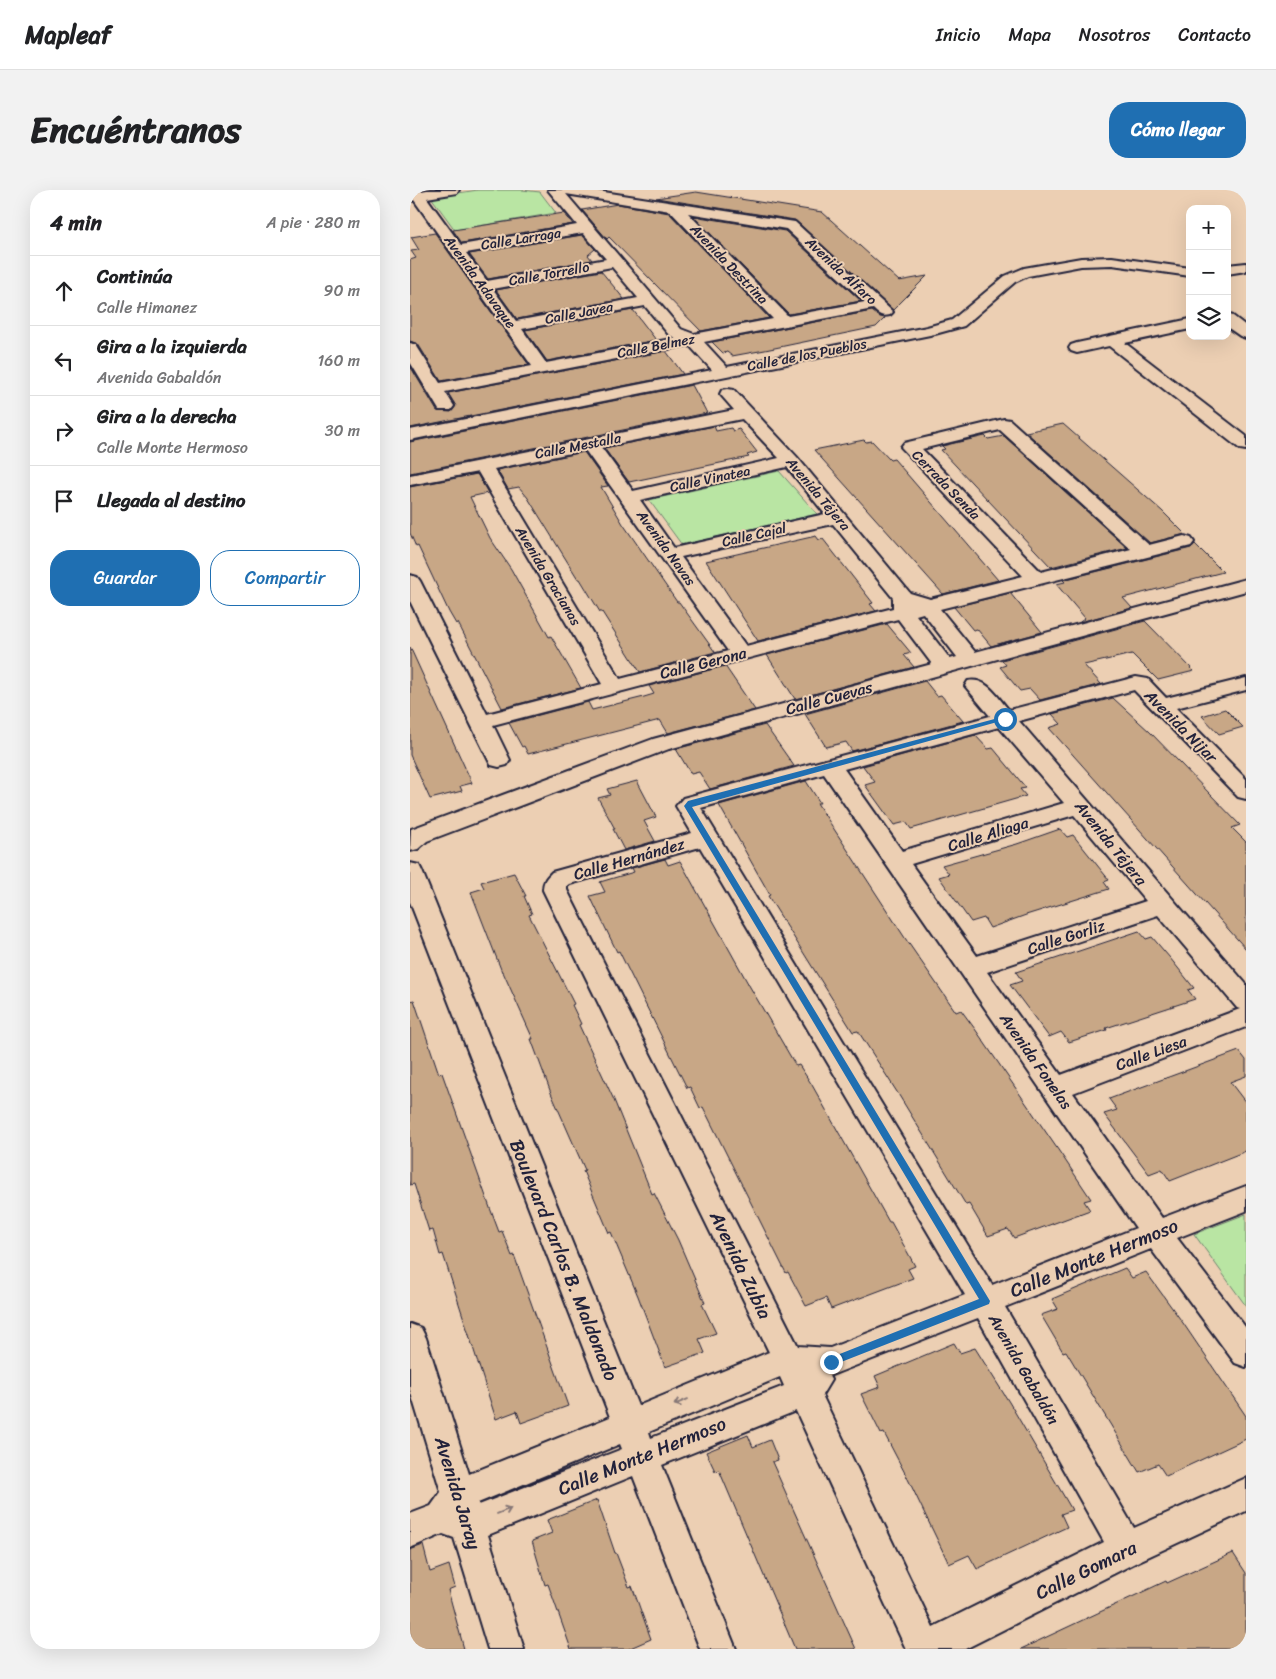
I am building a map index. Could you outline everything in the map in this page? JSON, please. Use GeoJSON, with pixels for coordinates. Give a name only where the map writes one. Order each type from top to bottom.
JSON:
{"type":"FeatureCollection","features":[{"type":"Feature","properties":{"kind":"street"},"geometry":{"type":"LineString","coordinates":[[414,196],[452,190]]}},
{"type":"Feature","properties":{"kind":"street"},"geometry":{"type":"LineString","coordinates":[[555,190],[647,301],[693,366]]}},
{"type":"Feature","properties":{"kind":"street"},"geometry":{"type":"LineString","coordinates":[[564,190],[673,206]]}},
{"type":"Feature","properties":{"kind":"street","name":"Avenida Adavaque"},"geometry":{"type":"LineString","coordinates":[[414,196],[483,286],[542,368]]}},
{"type":"Feature","properties":{"kind":"street","name":"Avenida Alfaro"},"geometry":{"type":"LineString","coordinates":[[673,206],[793,226],[888,315]]}},
{"type":"Feature","properties":{"kind":"street","name":"Avenida Destrina"},"geometry":{"type":"LineString","coordinates":[[673,206],[785,322]]}},
{"type":"Feature","properties":{"kind":"street","name":"Calle Larraga"},"geometry":{"type":"LineString","coordinates":[[456,250],[586,228]]}},
{"type":"Feature","properties":{"kind":"street","name":"Calle de los Pueblos"},"geometry":{"type":"LineString","coordinates":[[410,435],[693,366],[723,372],[929,331],[958,323],[1010,279],[1024,272],[1081,262],[1112,261],[1186,272]]}},
{"type":"Feature","properties":{"kind":"street","name":"Calle Torrello"},"geometry":{"type":"LineString","coordinates":[[483,286],[615,262]]}},
{"type":"Feature","properties":{"kind":"street"},"geometry":{"type":"LineString","coordinates":[[1231,269],[1246,267]]}},
{"type":"Feature","properties":{"kind":"street","name":"Calle Javea"},"geometry":{"type":"LineString","coordinates":[[512,326],[647,301]]}},
{"type":"Feature","properties":{"kind":"street","name":"Calle Belmez"},"geometry":{"type":"LineString","coordinates":[[436,389],[542,368],[674,337],[692,339],[876,304]]}},
{"type":"Feature","properties":{"kind":"street"},"geometry":{"type":"LineString","coordinates":[[1231,317],[1246,312]]}},
{"type":"Feature","properties":{"kind":"street"},"geometry":{"type":"LineString","coordinates":[[1231,321],[1246,333]]}},
{"type":"Feature","properties":{"kind":"street"},"geometry":{"type":"LineString","coordinates":[[1077,348],[1186,325]]}},
{"type":"Feature","properties":{"kind":"street"},"geometry":{"type":"LineString","coordinates":[[692,339],[723,372]]}},
{"type":"Feature","properties":{"kind":"street"},"geometry":{"type":"LineString","coordinates":[[1113,341],[1246,445]]}},
{"type":"Feature","properties":{"kind":"street"},"geometry":{"type":"LineString","coordinates":[[412,354],[436,389],[445,406]]}},
{"type":"Feature","properties":{"kind":"street","name":"Avenida Téjera"},"geometry":{"type":"LineString","coordinates":[[728,394],[790,461],[838,517],[903,604],[944,666]]}},
{"type":"Feature","properties":{"kind":"street","name":"Calle Mestalla"},"geometry":{"type":"LineString","coordinates":[[410,480],[746,413]]}},
{"type":"Feature","properties":{"kind":"street","name":"Cerrada Senda"},"geometry":{"type":"LineString","coordinates":[[1036,578],[910,447],[1004,424],[1144,551]]}},
{"type":"Feature","properties":{"kind":"street","name":"Avenida Navas"},"geometry":{"type":"LineString","coordinates":[[589,443],[671,554],[741,654]]}},
{"type":"Feature","properties":{"kind":"street","name":"Calle Vinatea"},"geometry":{"type":"LineString","coordinates":[[629,497],[790,461]]}},
{"type":"Feature","properties":{"kind":"street","name":"Avenida Gracianas"},"geometry":{"type":"LineString","coordinates":[[483,466],[614,686]]}},
{"type":"Feature","properties":{"kind":"street","name":"Calle Cajal"},"geometry":{"type":"LineString","coordinates":[[671,554],[838,517]]}},
{"type":"Feature","properties":{"kind":"street"},"geometry":{"type":"LineString","coordinates":[[969,660],[927,606],[1184,542]]}},
{"type":"Feature","properties":{"kind":"street"},"geometry":{"type":"LineString","coordinates":[[410,581],[499,760]]}},
{"type":"Feature","properties":{"kind":"street","name":"Calle Cuevas"},"geometry":{"type":"LineString","coordinates":[[413,838],[661,744],[1246,585]]}},
{"type":"Feature","properties":{"kind":"street","name":"Calle Gerona"},"geometry":{"type":"LineString","coordinates":[[480,722],[741,654],[903,604],[927,606]]}},
{"type":"Feature","properties":{"kind":"street","name":"Avenida Nijar"},"geometry":{"type":"LineString","coordinates":[[1005,719],[1136,683],[1140,684],[1246,792]]}},
{"type":"Feature","properties":{"kind":"street"},"geometry":{"type":"LineString","coordinates":[[1162,706],[1246,684]]}},
{"type":"Feature","properties":{"kind":"street","name":"Avenida Téjera"},"geometry":{"type":"LineString","coordinates":[[976,686],[1246,1001]]}},
{"type":"Feature","properties":{"kind":"street"},"geometry":{"type":"LineString","coordinates":[[830,766],[1005,719]]}},
{"type":"Feature","properties":{"kind":"street","name":"Avenida Gabaldón"},"geometry":{"type":"LineString","coordinates":[[830,766],[691,803],[688,806],[985,1301],[1127,1548]]}},
{"type":"Feature","properties":{"kind":"street","name":"Avenida Fonelas"},"geometry":{"type":"LineString","coordinates":[[830,766],[1156,1233],[1246,1353]]}},
{"type":"Feature","properties":{"kind":"street","name":"Calle Aliaga"},"geometry":{"type":"LineString","coordinates":[[895,861],[1080,806]]}},
{"type":"Feature","properties":{"kind":"street","name":"Calle Hernández"},"geometry":{"type":"LineString","coordinates":[[555,884],[561,878],[706,837]]}},
{"type":"Feature","properties":{"kind":"street","name":"Boulevard Carlos B. Maldonado"},"geometry":{"type":"LineString","coordinates":[[410,871],[718,1649]]}},
{"type":"Feature","properties":{"kind":"street","name":"Avenida Zubia"},"geometry":{"type":"LineString","coordinates":[[555,884],[555,890],[788,1359],[926,1649]]}},
{"type":"Feature","properties":{"kind":"street","name":"Calle Gorliz"},"geometry":{"type":"LineString","coordinates":[[970,968],[1162,905]]}},
{"type":"Feature","properties":{"kind":"street","name":"Calle Liesa"},"geometry":{"type":"LineString","coordinates":[[1056,1088],[1246,1017]]}},
{"type":"Feature","properties":{"kind":"street","name":"Calle Monte Hermoso"},"geometry":{"type":"LineString","coordinates":[[410,1531],[456,1513],[642,1456],[803,1392],[831,1362],[1246,1198]]}},
{"type":"Feature","properties":{"kind":"street","name":"Avenida Jaray"},"geometry":{"type":"LineString","coordinates":[[410,1338],[456,1513],[506,1649]]}},
{"type":"Feature","properties":{"kind":"street","name":"Calle Monte Hermoso"},"geometry":{"type":"LineString","coordinates":[[456,1513],[629,1424],[788,1359],[831,1362]]}},
{"type":"Feature","properties":{"kind":"street","name":"Calle Gomara"},"geometry":{"type":"LineString","coordinates":[[926,1649],[1127,1548],[1246,1494]]}},
{"type":"Feature","properties":{"kind":"green space"},"geometry":{"type":"Polygon","coordinates":[[[478,190],[540,192],[556,213],[455,230],[431,197],[478,190]]]}},
{"type":"Feature","properties":{"kind":"green space"},"geometry":{"type":"Polygon","coordinates":[[[779,471],[817,514],[682,545],[649,500],[779,471]]]}},
{"type":"Feature","properties":{"kind":"green space"},"geometry":{"type":"Polygon","coordinates":[[[1246,1214],[1246,1306],[1194,1234],[1246,1214]]]}},
{"type":"Feature","properties":{"kind":"building"},"geometry":{"type":"Polygon","coordinates":[[[696,192],[822,212],[899,281],[927,276],[893,310],[795,220],[656,198],[696,192]]]}},
{"type":"Feature","properties":{"kind":"building"},"geometry":{"type":"Polygon","coordinates":[[[618,204],[669,213],[769,318],[701,331],[609,237],[607,239],[582,210],[618,204]]]}},
{"type":"Feature","properties":{"kind":"building"},"geometry":{"type":"Polygon","coordinates":[[[564,213],[573,224],[462,243],[453,230],[564,213]]]}},
{"type":"Feature","properties":{"kind":"building"},"geometry":{"type":"Polygon","coordinates":[[[693,216],[785,231],[861,301],[789,314],[693,216]]]}},
{"type":"Feature","properties":{"kind":"building"},"geometry":{"type":"Polygon","coordinates":[[[435,233],[529,365],[441,381],[418,344],[410,341],[410,260],[416,258],[411,251],[419,250],[411,237],[435,233]]]}},
{"type":"Feature","properties":{"kind":"building"},"geometry":{"type":"Polygon","coordinates":[[[582,235],[595,249],[588,255],[592,260],[488,279],[469,254],[582,235]]]}},
{"type":"Feature","properties":{"kind":"building"},"geometry":{"type":"Polygon","coordinates":[[[601,271],[624,299],[517,319],[496,290],[601,271]]]}},
{"type":"Feature","properties":{"kind":"building"},"geometry":{"type":"Polygon","coordinates":[[[633,310],[656,340],[547,361],[525,330],[633,310]]]}},
{"type":"Feature","properties":{"kind":"building"},"geometry":{"type":"Polygon","coordinates":[[[872,311],[885,318],[876,327],[765,350],[732,356],[727,352],[723,353],[712,342],[872,311]]]}},
{"type":"Feature","properties":{"kind":"building"},"geometry":{"type":"Polygon","coordinates":[[[666,351],[683,374],[410,428],[410,366],[437,411],[451,412],[456,406],[448,393],[666,351]]]}},
{"type":"Feature","properties":{"kind":"building"},"geometry":{"type":"Polygon","coordinates":[[[692,385],[707,413],[410,473],[410,442],[692,385]]]}},
{"type":"Feature","properties":{"kind":"building"},"geometry":{"type":"Polygon","coordinates":[[[1063,424],[1162,511],[1185,534],[1150,543],[1026,432],[1063,424]]]}},
{"type":"Feature","properties":{"kind":"building"},"geometry":{"type":"Polygon","coordinates":[[[714,426],[716,431],[731,428],[733,431],[739,429],[757,452],[747,455],[749,457],[629,482],[604,448],[714,426]]]}},
{"type":"Feature","properties":{"kind":"building"},"geometry":{"type":"Polygon","coordinates":[[[985,436],[988,439],[1004,436],[1127,548],[1051,567],[941,450],[945,449],[942,446],[985,436]]]}},
{"type":"Feature","properties":{"kind":"building"},"geometry":{"type":"Polygon","coordinates":[[[864,440],[866,442],[872,441],[890,460],[894,459],[998,580],[943,594],[814,450],[864,440]]]}},
{"type":"Feature","properties":{"kind":"building"},"geometry":{"type":"Polygon","coordinates":[[[584,452],[608,486],[601,487],[623,524],[677,602],[679,602],[715,652],[640,672],[580,579],[578,579],[528,498],[519,487],[508,489],[497,470],[584,452]]]}},
{"type":"Feature","properties":{"kind":"building"},"geometry":{"type":"Polygon","coordinates":[[[477,474],[488,493],[470,497],[490,538],[511,569],[549,637],[551,636],[581,688],[502,708],[458,623],[456,624],[449,612],[418,546],[416,547],[410,533],[410,487],[477,474]]]}},
{"type":"Feature","properties":{"kind":"building"},"geometry":{"type":"Polygon","coordinates":[[[816,536],[819,540],[823,539],[873,603],[870,604],[876,611],[758,641],[706,561],[816,536]]]}},
{"type":"Feature","properties":{"kind":"building"},"geometry":{"type":"Polygon","coordinates":[[[1195,544],[1223,572],[1123,598],[1132,608],[1080,622],[1085,618],[1056,584],[1065,582],[1063,580],[1191,548],[1195,544]]]}},
{"type":"Feature","properties":{"kind":"building"},"geometry":{"type":"Polygon","coordinates":[[[1010,593],[1042,632],[991,646],[977,629],[973,630],[954,607],[1010,593]]]}},
{"type":"Feature","properties":{"kind":"building"},"geometry":{"type":"Polygon","coordinates":[[[1145,621],[1194,671],[1158,680],[1132,654],[1084,665],[1101,684],[1040,700],[1030,689],[1020,691],[1000,667],[1006,665],[1002,660],[1145,621]]]}},
{"type":"Feature","properties":{"kind":"building"},"geometry":{"type":"Polygon","coordinates":[[[887,624],[911,653],[904,655],[914,667],[795,699],[767,655],[887,624]]]}},
{"type":"Feature","properties":{"kind":"building"},"geometry":{"type":"Polygon","coordinates":[[[410,647],[472,783],[460,786],[462,791],[430,799],[410,755],[410,647]]]}},
{"type":"Feature","properties":{"kind":"building"},"geometry":{"type":"Polygon","coordinates":[[[725,666],[755,710],[668,733],[660,720],[528,754],[509,723],[588,702],[592,710],[644,697],[654,694],[649,686],[725,666]]]}},
{"type":"Feature","properties":{"kind":"building"},"geometry":{"type":"Polygon","coordinates":[[[925,681],[937,696],[941,695],[963,721],[852,751],[846,742],[826,747],[805,714],[925,681]]]}},
{"type":"Feature","properties":{"kind":"building"},"geometry":{"type":"Polygon","coordinates":[[[1113,698],[1150,732],[1240,825],[1232,828],[1246,842],[1246,949],[1049,728],[1061,724],[1052,714],[1113,698]]]}},
{"type":"Feature","properties":{"kind":"building"},"geometry":{"type":"Polygon","coordinates":[[[1225,709],[1243,727],[1219,734],[1202,716],[1225,709]]]}},
{"type":"Feature","properties":{"kind":"building"},"geometry":{"type":"Polygon","coordinates":[[[765,725],[794,766],[710,789],[699,772],[691,774],[676,749],[765,725]]]}},
{"type":"Feature","properties":{"kind":"building"},"geometry":{"type":"Polygon","coordinates":[[[975,735],[988,749],[993,748],[1026,788],[1020,789],[1026,796],[911,829],[906,822],[894,825],[865,785],[875,782],[863,766],[975,735]]]}},
{"type":"Feature","properties":{"kind":"building"},"geometry":{"type":"Polygon","coordinates":[[[637,781],[656,817],[644,821],[655,841],[624,850],[598,798],[610,795],[607,789],[637,781]]]}},
{"type":"Feature","properties":{"kind":"building"},"geometry":{"type":"Polygon","coordinates":[[[806,781],[820,803],[817,803],[905,938],[956,1012],[961,1010],[975,1029],[1091,1199],[1084,1201],[1090,1210],[1014,1238],[1008,1229],[988,1236],[969,1204],[966,1205],[858,1031],[853,1032],[768,896],[770,895],[719,805],[806,781]]]}},
{"type":"Feature","properties":{"kind":"building"},"geometry":{"type":"Polygon","coordinates":[[[1060,829],[1067,837],[1073,835],[1109,880],[1104,882],[1109,889],[990,928],[984,918],[971,922],[939,877],[949,874],[942,865],[1017,844],[1060,829]]]}},
{"type":"Feature","properties":{"kind":"building"},"geometry":{"type":"Polygon","coordinates":[[[665,859],[668,865],[680,861],[796,1066],[799,1065],[812,1085],[889,1222],[891,1222],[915,1266],[908,1269],[913,1278],[831,1309],[826,1298],[806,1306],[788,1272],[786,1273],[703,1107],[700,1108],[690,1087],[687,1088],[590,896],[605,892],[600,882],[634,872],[632,868],[665,859]]]}},
{"type":"Feature","properties":{"kind":"building"},"geometry":{"type":"Polygon","coordinates":[[[514,873],[526,896],[524,896],[532,914],[529,915],[574,1004],[572,1005],[581,1024],[579,1025],[614,1100],[652,1194],[654,1193],[678,1240],[705,1303],[702,1304],[716,1333],[699,1339],[705,1353],[665,1367],[638,1296],[611,1232],[609,1233],[583,1171],[585,1170],[551,1093],[531,1039],[533,1039],[502,972],[471,892],[484,888],[481,882],[514,873]]]}},
{"type":"Feature","properties":{"kind":"building"},"geometry":{"type":"Polygon","coordinates":[[[1139,931],[1146,939],[1152,937],[1170,958],[1194,988],[1188,990],[1195,999],[1069,1042],[1061,1032],[1049,1037],[1010,985],[1022,981],[1016,972],[1139,931]]]}},
{"type":"Feature","properties":{"kind":"building"},"geometry":{"type":"Polygon","coordinates":[[[414,1000],[439,1074],[442,1073],[499,1232],[502,1231],[512,1256],[514,1255],[568,1406],[521,1423],[517,1411],[496,1419],[443,1254],[440,1255],[433,1230],[429,1231],[414,1184],[410,1185],[410,1001],[414,1000]]]}},
{"type":"Feature","properties":{"kind":"building"},"geometry":{"type":"Polygon","coordinates":[[[1239,1051],[1246,1060],[1246,1076],[1230,1082],[1246,1103],[1246,1151],[1170,1181],[1162,1169],[1149,1174],[1104,1114],[1117,1110],[1109,1099],[1239,1051]]]}},
{"type":"Feature","properties":{"kind":"building"},"geometry":{"type":"Polygon","coordinates":[[[1125,1268],[1132,1278],[1146,1272],[1246,1416],[1246,1439],[1166,1476],[1158,1464],[1139,1472],[1066,1351],[1063,1352],[1041,1315],[1058,1309],[1052,1299],[1125,1268]]]}},
{"type":"Feature","properties":{"kind":"building"},"geometry":{"type":"Polygon","coordinates":[[[954,1343],[960,1353],[975,1348],[1072,1510],[1061,1514],[1067,1527],[977,1569],[969,1555],[949,1564],[908,1479],[884,1433],[881,1434],[861,1394],[880,1387],[875,1376],[954,1343]]]}},
{"type":"Feature","properties":{"kind":"building"},"geometry":{"type":"Polygon","coordinates":[[[748,1435],[753,1447],[770,1440],[778,1460],[772,1462],[856,1649],[795,1649],[719,1470],[715,1471],[706,1452],[748,1435]]]}},
{"type":"Feature","properties":{"kind":"building"},"geometry":{"type":"Polygon","coordinates":[[[597,1500],[615,1553],[629,1587],[632,1586],[651,1639],[628,1649],[571,1649],[548,1584],[545,1585],[532,1541],[552,1533],[547,1520],[597,1500]]]}},
{"type":"Feature","properties":{"kind":"building"},"geometry":{"type":"Polygon","coordinates":[[[423,1545],[430,1572],[449,1565],[455,1587],[448,1590],[464,1649],[410,1649],[410,1550],[423,1545]]]}},
{"type":"Feature","properties":{"kind":"building"},"geometry":{"type":"Polygon","coordinates":[[[1233,1553],[1246,1573],[1246,1649],[1021,1649],[1166,1581],[1167,1583],[1233,1553]]]}},
{"type":"Feature","properties":{"kind":"route"},"geometry":{"type":"LineString","coordinates":[[831,1362],[985,1301],[688,806],[691,803],[1005,719]]}}]}
